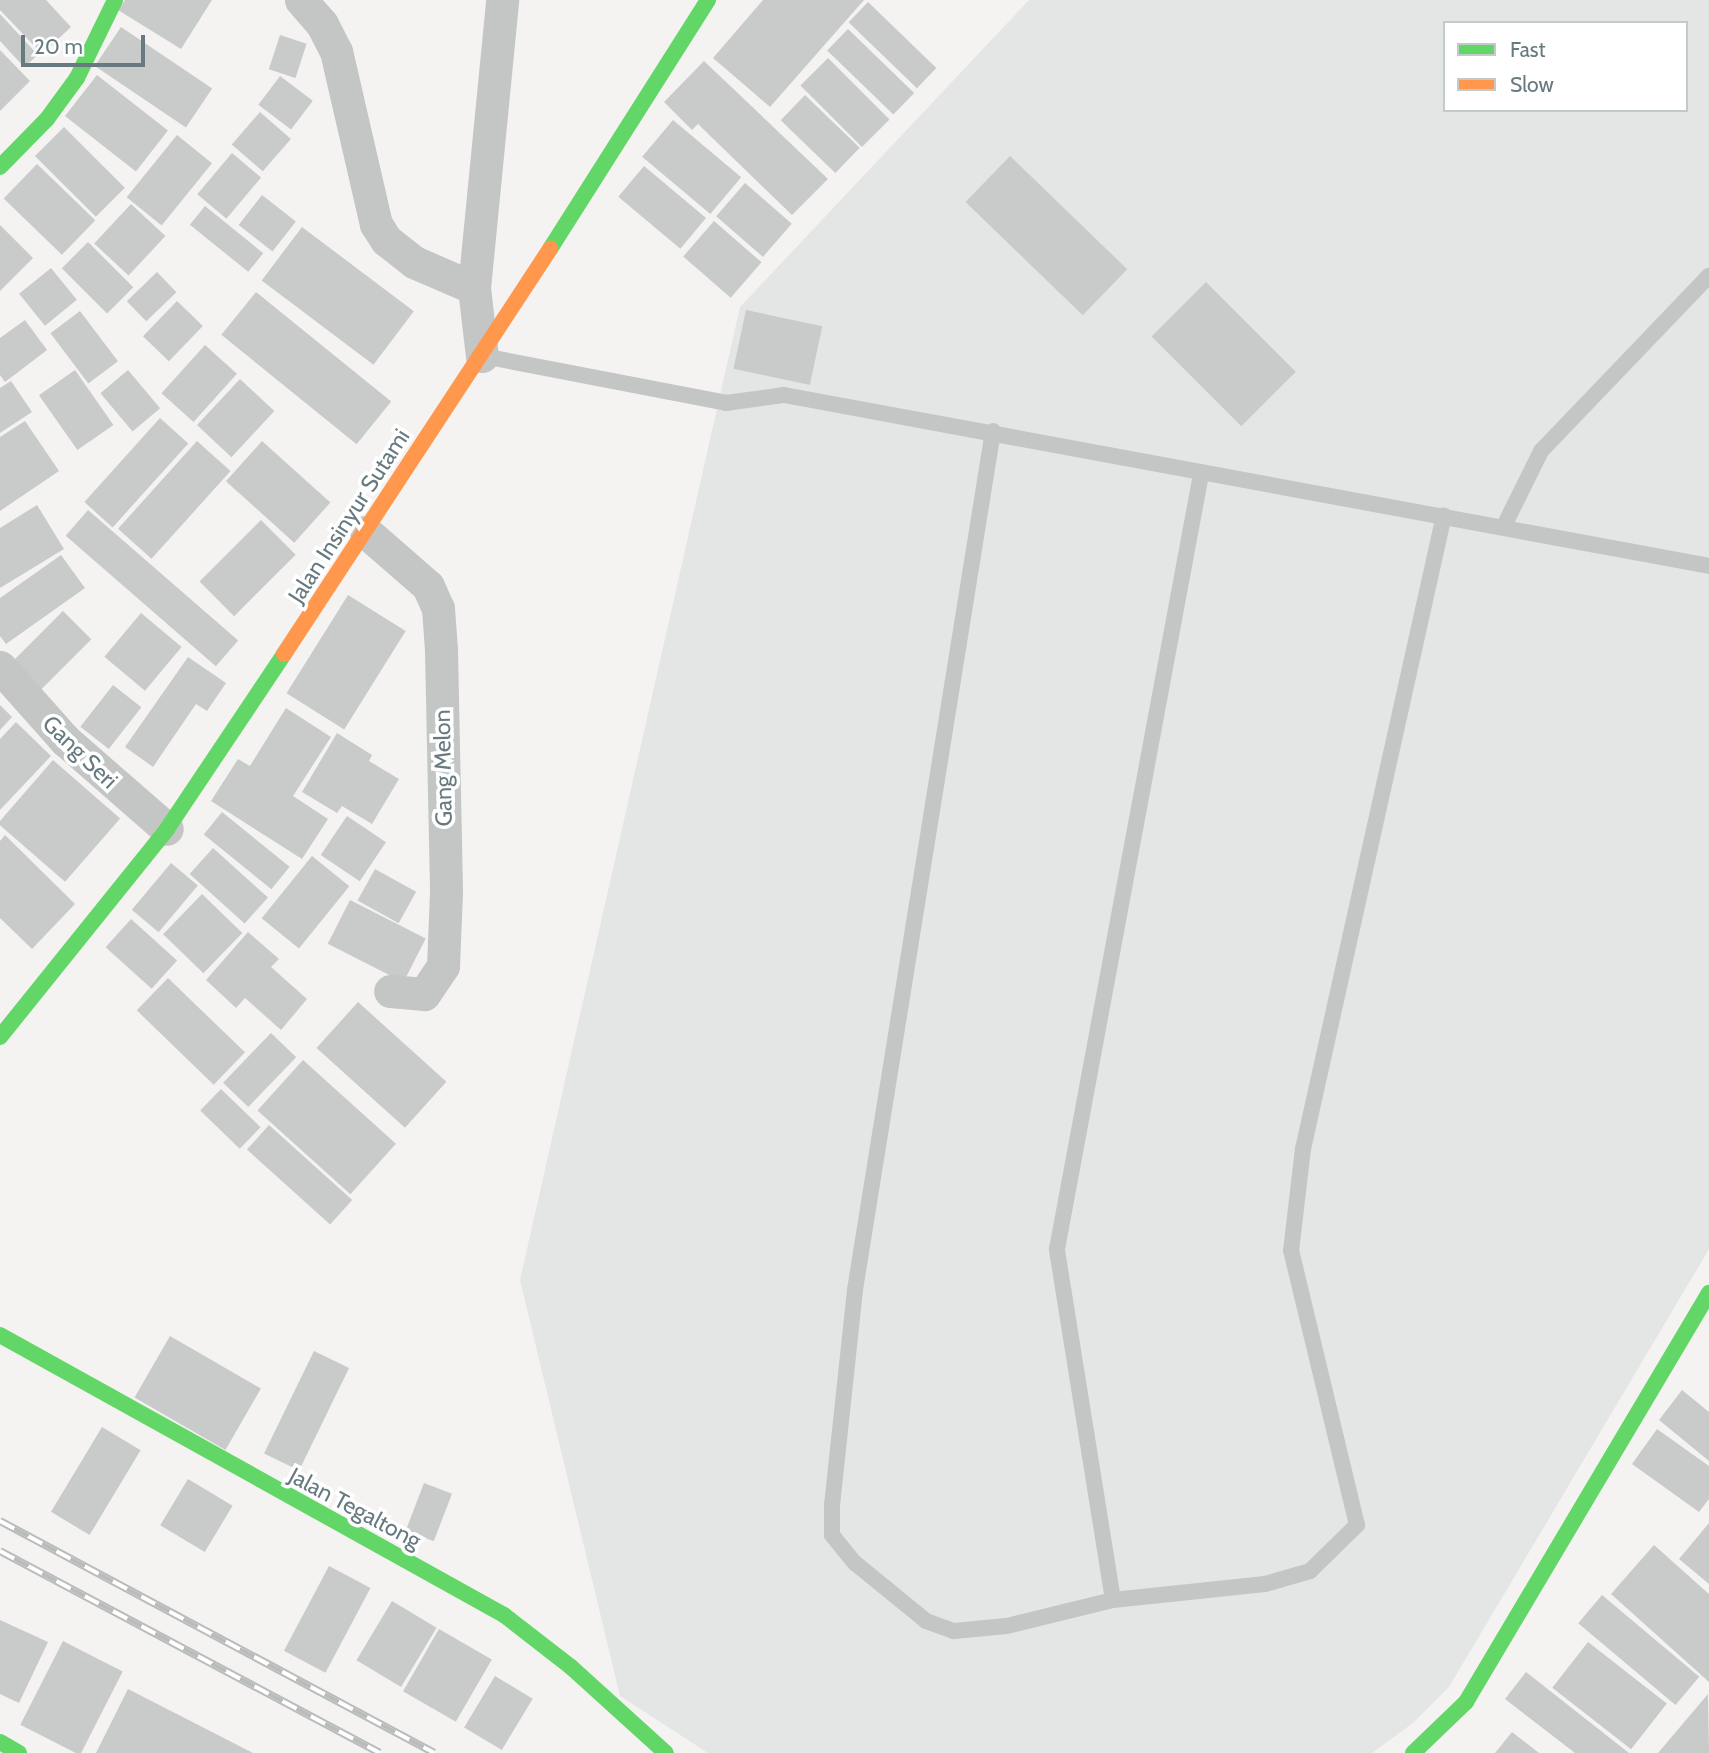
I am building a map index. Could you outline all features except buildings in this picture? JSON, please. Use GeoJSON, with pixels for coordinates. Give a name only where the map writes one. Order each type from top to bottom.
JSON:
{"type":"FeatureCollection","features":[{"type":"Feature","properties":{"kind":"main road"},"geometry":{"type":"LineString","coordinates":[[0,167],[47,119],[77,78],[116,0]]}},
{"type":"Feature","properties":{"kind":"main road","name":"Jalan Insinyur Sutami"},"geometry":{"type":"LineString","coordinates":[[0,1037],[167,829],[482,356],[708,0]]}},
{"type":"Feature","properties":{"kind":"main road"},"geometry":{"type":"LineString","coordinates":[[1413,1753],[1466,1702],[1709,1293]]}},
{"type":"Feature","properties":{"kind":"main road","name":"Jalan Tegaltong"},"geometry":{"type":"LineString","coordinates":[[0,1335],[504,1615],[571,1667],[666,1753]]}},
{"type":"Feature","properties":{"kind":"main road"},"geometry":{"type":"LineString","coordinates":[[0,1742],[19,1753]]}},
{"type":"Feature","properties":{"kind":"street"},"geometry":{"type":"LineString","coordinates":[[301,0],[322,24],[336,51],[376,224],[386,240],[414,262],[474,288]]}},
{"type":"Feature","properties":{"kind":"street"},"geometry":{"type":"LineString","coordinates":[[482,356],[474,288],[502,0]]}},
{"type":"Feature","properties":{"kind":"street","name":"Gang Melon"},"geometry":{"type":"LineString","coordinates":[[366,532],[428,586],[438,608],[441,650],[446,892],[443,966],[424,994],[390,991]]}},
{"type":"Feature","properties":{"kind":"street","name":"Gang Seri"},"geometry":{"type":"LineString","coordinates":[[0,667],[65,740],[167,829]]}},
{"type":"Feature","properties":{"kind":"lane"},"geometry":{"type":"LineString","coordinates":[[1504,526],[1541,451],[1709,276]]}},
{"type":"Feature","properties":{"kind":"lane"},"geometry":{"type":"LineString","coordinates":[[482,356],[726,403],[784,394],[993,431],[1201,474],[1444,514],[1709,566]]}},
{"type":"Feature","properties":{"kind":"lane"},"geometry":{"type":"LineString","coordinates":[[993,431],[855,1290],[832,1535],[855,1563],[926,1621],[954,1631],[1007,1626],[1113,1600],[1265,1584],[1310,1571],[1357,1525],[1291,1251],[1303,1150],[1444,514]]}},
{"type":"Feature","properties":{"kind":"lane"},"geometry":{"type":"LineString","coordinates":[[1113,1600],[1057,1249],[1201,474]]}},
{"type":"Feature","properties":{"kind":"shaded area"},"geometry":{"type":"Polygon","coordinates":[[[1029,0],[1709,0],[1709,1249],[1449,1687],[1413,1723],[1372,1753],[708,1753],[620,1696],[520,1280],[740,307],[1029,0]]]}},
{"type":"Feature","properties":{"kind":"railway"},"geometry":{"type":"LineString","coordinates":[[0,1521],[434,1753]]}},
{"type":"Feature","properties":{"kind":"railway"},"geometry":{"type":"LineString","coordinates":[[0,1551],[380,1753]]}},
{"type":"Feature","properties":{"kind":"traffic: fast"},"geometry":{"type":"LineString","coordinates":[[0,167],[47,119],[77,78],[115,0]]}},
{"type":"Feature","properties":{"kind":"traffic: fast"},"geometry":{"type":"LineString","coordinates":[[550,249],[708,0]]}},
{"type":"Feature","properties":{"kind":"traffic: fast"},"geometry":{"type":"LineString","coordinates":[[0,1037],[167,829],[284,654]]}},
{"type":"Feature","properties":{"kind":"traffic: fast"},"geometry":{"type":"LineString","coordinates":[[1413,1753],[1466,1702],[1709,1293]]}},
{"type":"Feature","properties":{"kind":"traffic: fast"},"geometry":{"type":"LineString","coordinates":[[0,1335],[504,1615],[571,1667],[666,1753]]}},
{"type":"Feature","properties":{"kind":"traffic: fast"},"geometry":{"type":"LineString","coordinates":[[0,1742],[19,1753]]}},
{"type":"Feature","properties":{"kind":"traffic: slow"},"geometry":{"type":"LineString","coordinates":[[284,654],[550,249]]}}]}
